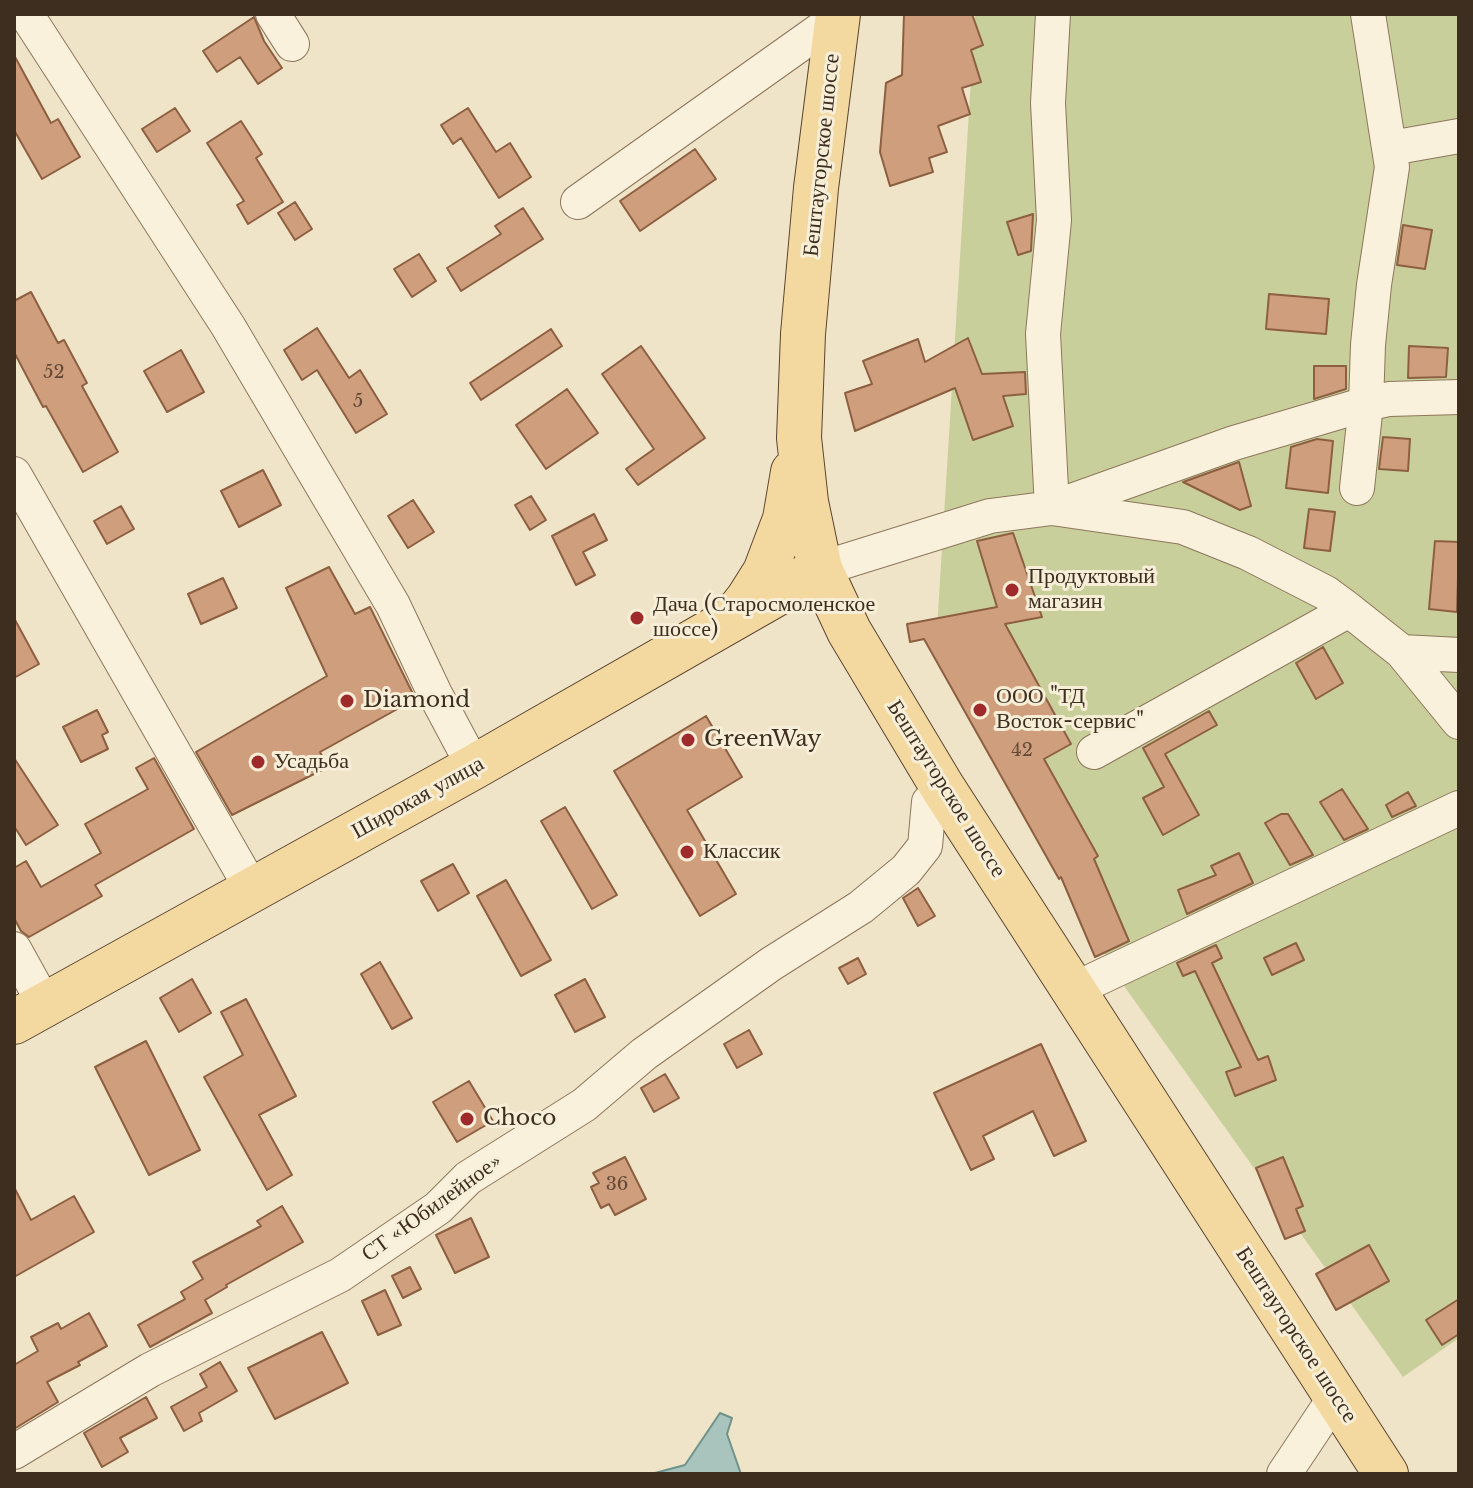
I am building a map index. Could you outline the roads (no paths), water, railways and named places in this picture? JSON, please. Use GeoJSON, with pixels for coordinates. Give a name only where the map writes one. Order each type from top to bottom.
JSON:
{"type":"FeatureCollection","features":[{"type":"Feature","properties":{"kind":"main road","name":"Бештаугорское шоссе"},"geometry":{"type":"LineString","coordinates":[[838,16],[816,188],[803,334],[799,438],[806,502],[820,569],[849,631],[943,788],[1386,1474]]}},
{"type":"Feature","properties":{"kind":"main road"},"geometry":{"type":"LineString","coordinates":[[726,624],[748,599],[765,572],[785,519],[799,438]]}},
{"type":"Feature","properties":{"kind":"main road","name":"Широкая улица"},"geometry":{"type":"LineString","coordinates":[[30,1014],[474,767],[820,569]]}},
{"type":"Feature","properties":{"kind":"main road"},"geometry":{"type":"LineString","coordinates":[[726,624],[773,613],[802,611],[829,615],[849,631]]}},
{"type":"Feature","properties":{"kind":"street"},"geometry":{"type":"LineString","coordinates":[[26,14],[244,352],[393,605],[474,767]]}},
{"type":"Feature","properties":{"kind":"street"},"geometry":{"type":"LineString","coordinates":[[273,14],[292,44]]}},
{"type":"Feature","properties":{"kind":"street"},"geometry":{"type":"LineString","coordinates":[[1052,508],[1043,334],[1054,220],[1048,103],[1053,14]]}},
{"type":"Feature","properties":{"kind":"street"},"geometry":{"type":"LineString","coordinates":[[1357,488],[1366,404],[1369,330],[1392,167],[1368,14]]}},
{"type":"Feature","properties":{"kind":"street"},"geometry":{"type":"LineString","coordinates":[[578,202],[838,16]]}},
{"type":"Feature","properties":{"kind":"street"},"geometry":{"type":"LineString","coordinates":[[1391,148],[1459,136]]}},
{"type":"Feature","properties":{"kind":"street"},"geometry":{"type":"LineString","coordinates":[[820,569],[990,516],[1052,508],[1234,443],[1366,404],[1389,399],[1459,397]]}},
{"type":"Feature","properties":{"kind":"street"},"geometry":{"type":"LineString","coordinates":[[14,474],[253,891]]}},
{"type":"Feature","properties":{"kind":"street"},"geometry":{"type":"LineString","coordinates":[[1052,508],[1183,527],[1248,553],[1326,593],[1402,652],[1459,722]]}},
{"type":"Feature","properties":{"kind":"street"},"geometry":{"type":"LineString","coordinates":[[1094,752],[1349,610]]}},
{"type":"Feature","properties":{"kind":"street"},"geometry":{"type":"LineString","coordinates":[[1402,652],[1459,655]]}},
{"type":"Feature","properties":{"kind":"street","name":"СТ «Юбилейное»"},"geometry":{"type":"LineString","coordinates":[[14,1452],[150,1370],[340,1275],[438,1208],[468,1178],[584,1105],[644,1054],[771,964],[861,907],[906,870],[925,846],[929,802],[943,788]]}},
{"type":"Feature","properties":{"kind":"street"},"geometry":{"type":"LineString","coordinates":[[1073,990],[1459,808]]}},
{"type":"Feature","properties":{"kind":"street"},"geometry":{"type":"LineString","coordinates":[[14,949],[30,1014]]}},
{"type":"Feature","properties":{"kind":"street"},"geometry":{"type":"LineString","coordinates":[[1284,1474],[1336,1396]]}},
{"type":"Feature","properties":{"kind":"water"},"geometry":{"type":"Polygon","coordinates":[[[720,1413],[732,1418],[727,1434],[741,1474],[651,1474],[685,1465],[720,1413]]]}},
{"type":"Feature","properties":{"kind":"place","name":"Продуктовый магазин"},"geometry":{"type":"Point","coordinates":[1012,590]}},
{"type":"Feature","properties":{"kind":"place","name":"Дача (Старосмоленское шоссе)"},"geometry":{"type":"Point","coordinates":[637,618]}},
{"type":"Feature","properties":{"kind":"place","name":"Diamond"},"geometry":{"type":"Point","coordinates":[347,701]}},
{"type":"Feature","properties":{"kind":"place","name":"ООО \"ТД Восток-сервис\""},"geometry":{"type":"Point","coordinates":[980,710]}},
{"type":"Feature","properties":{"kind":"place","name":"GreenWay"},"geometry":{"type":"Point","coordinates":[688,740]}},
{"type":"Feature","properties":{"kind":"place","name":"Усадьба"},"geometry":{"type":"Point","coordinates":[258,762]}},
{"type":"Feature","properties":{"kind":"place","name":"Классик"},"geometry":{"type":"Point","coordinates":[687,852]}},
{"type":"Feature","properties":{"kind":"place","name":"Choco"},"geometry":{"type":"Point","coordinates":[467,1119]}}]}
